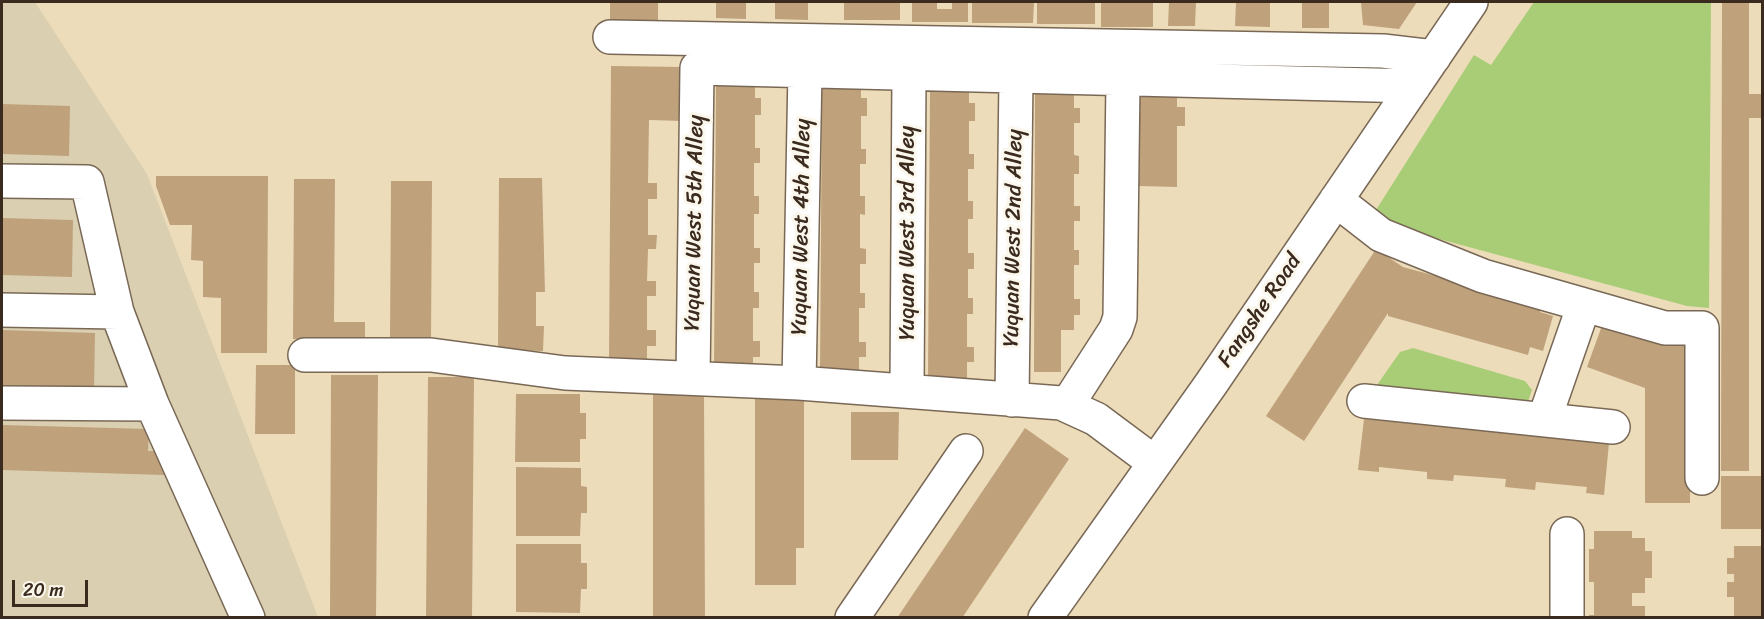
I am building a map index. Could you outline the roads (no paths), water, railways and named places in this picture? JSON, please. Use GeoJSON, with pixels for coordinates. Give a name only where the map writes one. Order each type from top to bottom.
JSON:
{"type":"FeatureCollection","features":[{"type":"Feature","properties":{"kind":"street","name":"Fangshe Road"},"geometry":{"type":"LineString","coordinates":[[1046,618],[1471,2]]}},
{"type":"Feature","properties":{"kind":"street"},"geometry":{"type":"LineString","coordinates":[[610,37],[1371,51],[1434,57]]}},
{"type":"Feature","properties":{"kind":"street","name":"Yuquan West 5th Alley"},"geometry":{"type":"LineString","coordinates":[[693,378],[697,68],[805,71]]}},
{"type":"Feature","properties":{"kind":"street"},"geometry":{"type":"LineString","coordinates":[[805,71],[1413,86]]}},
{"type":"Feature","properties":{"kind":"street","name":"Yuquan West 4th Alley"},"geometry":{"type":"LineString","coordinates":[[799,383],[805,71]]}},
{"type":"Feature","properties":{"kind":"street","name":"Yuquan West 3rd Alley"},"geometry":{"type":"LineString","coordinates":[[907,391],[909,74]]}},
{"type":"Feature","properties":{"kind":"street","name":"Yuquan West 2nd Alley"},"geometry":{"type":"LineString","coordinates":[[1012,400],[1016,77]]}},
{"type":"Feature","properties":{"kind":"street"},"geometry":{"type":"LineString","coordinates":[[1067,405],[1116,329],[1120,317],[1123,80]]}},
{"type":"Feature","properties":{"kind":"street"},"geometry":{"type":"LineString","coordinates":[[2,181],[87,182],[117,312],[152,404],[248,618]]}},
{"type":"Feature","properties":{"kind":"street"},"geometry":{"type":"LineString","coordinates":[[1336,200],[1382,234],[1403,245],[1483,276],[1665,328],[1702,328],[1702,478]]}},
{"type":"Feature","properties":{"kind":"street"},"geometry":{"type":"LineString","coordinates":[[1544,420],[1584,305]]}},
{"type":"Feature","properties":{"kind":"street"},"geometry":{"type":"LineString","coordinates":[[2,310],[117,312]]}},
{"type":"Feature","properties":{"kind":"street"},"geometry":{"type":"LineString","coordinates":[[305,355],[431,355],[565,373],[799,383],[1067,405],[1096,419],[1155,463]]}},
{"type":"Feature","properties":{"kind":"street"},"geometry":{"type":"LineString","coordinates":[[1364,401],[1612,427]]}},
{"type":"Feature","properties":{"kind":"street"},"geometry":{"type":"LineString","coordinates":[[2,403],[152,404]]}},
{"type":"Feature","properties":{"kind":"street"},"geometry":{"type":"LineString","coordinates":[[852,618],[966,451]]}},
{"type":"Feature","properties":{"kind":"street"},"geometry":{"type":"LineString","coordinates":[[1567,534],[1567,618]]}}]}
